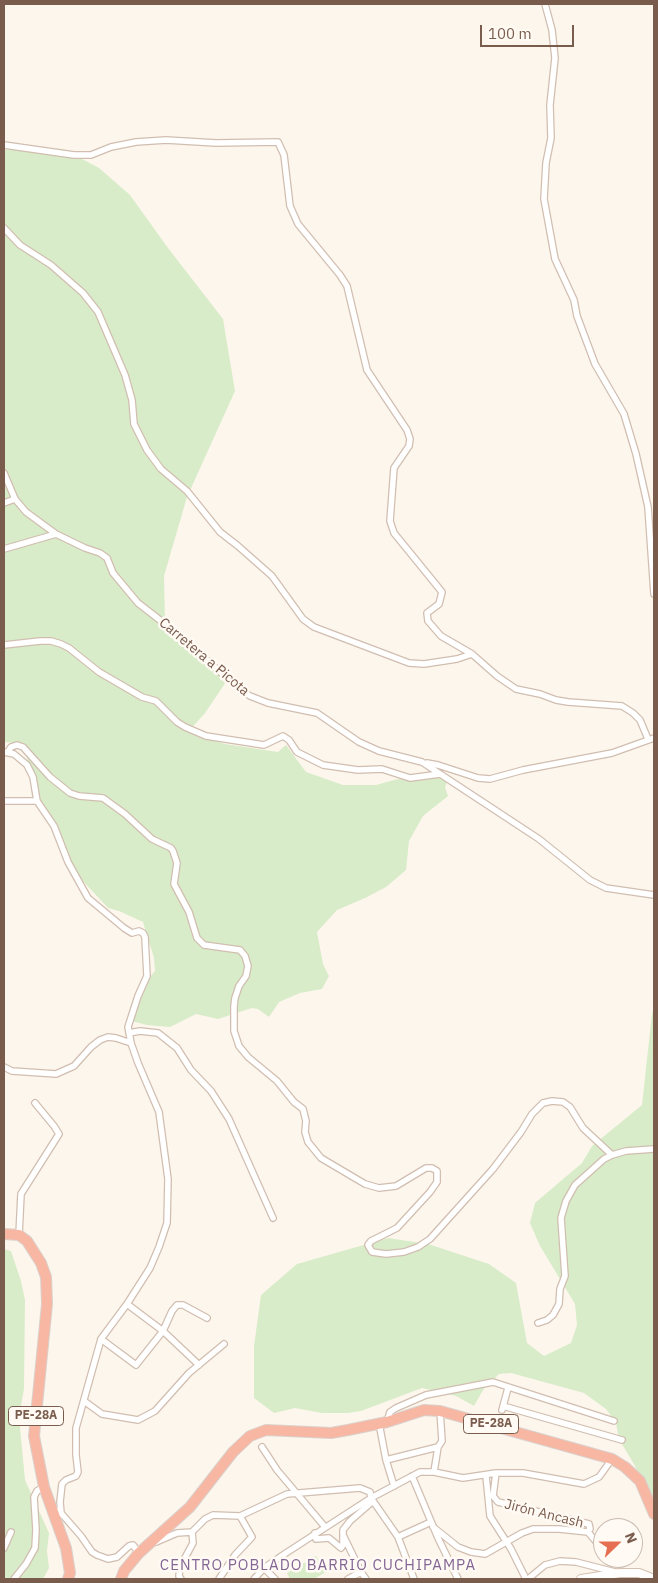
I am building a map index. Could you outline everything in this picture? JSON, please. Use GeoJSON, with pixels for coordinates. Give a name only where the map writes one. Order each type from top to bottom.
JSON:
{"type":"FeatureCollection","features":[{"type":"Feature","properties":{"kind":"highway"},"geometry":{"type":"LineString","coordinates":[[4,1234],[19,1235]]}},
{"type":"Feature","properties":{"kind":"highway","name":"PE-28A"},"geometry":{"type":"LineString","coordinates":[[19,1235],[34,1250],[46,1277],[47,1304],[34,1436],[44,1487],[56,1510],[67,1555],[70,1573],[68,1579]]}},
{"type":"Feature","properties":{"kind":"highway","name":"PE-28A"},"geometry":{"type":"LineString","coordinates":[[120,1579],[124,1571],[140,1553],[190,1507],[233,1452],[250,1436],[266,1430],[331,1432],[383,1423],[417,1411],[440,1410],[612,1459],[625,1467],[640,1481],[654,1514]]}},
{"type":"Feature","properties":{"kind":"street"},"geometry":{"type":"LineString","coordinates":[[545,4],[552,30],[555,58],[550,105],[552,138],[546,163],[544,199],[555,260],[574,300],[577,316],[595,364],[624,414],[636,454],[648,507],[654,594]]}},
{"type":"Feature","properties":{"kind":"street"},"geometry":{"type":"LineString","coordinates":[[4,145],[74,155],[91,155],[111,147],[136,142],[166,140],[216,143],[278,142],[284,155],[290,206],[298,224],[347,286],[368,370],[407,430],[410,439],[409,446],[394,468],[391,526],[442,592],[439,604],[427,613],[428,621],[441,636],[472,654],[496,676],[516,689],[568,702],[622,706],[640,720],[651,739],[612,753],[523,770],[490,779],[478,778],[438,765],[422,762]]}},
{"type":"Feature","properties":{"kind":"street"},"geometry":{"type":"LineString","coordinates":[[4,228],[20,245],[51,265],[83,292],[98,312],[125,375],[132,400],[134,424],[147,450],[161,469],[188,491],[220,532],[272,576],[302,619],[314,628],[409,663],[424,664],[457,659],[472,654]]}},
{"type":"Feature","properties":{"kind":"street","name":"Carretera a Picota"},"geometry":{"type":"LineString","coordinates":[[4,474],[15,499],[26,512],[56,534],[85,548],[100,552],[106,558],[113,573],[138,603],[165,624],[240,690],[268,703],[317,713],[324,716],[359,742],[379,751],[422,762],[539,839],[590,880],[606,888],[654,894]]}},
{"type":"Feature","properties":{"kind":"street"},"geometry":{"type":"LineString","coordinates":[[4,502],[15,499]]}},
{"type":"Feature","properties":{"kind":"street"},"geometry":{"type":"LineString","coordinates":[[4,549],[56,534]]}},
{"type":"Feature","properties":{"kind":"street"},"geometry":{"type":"LineString","coordinates":[[4,645],[40,641],[51,641],[61,644],[100,672],[142,697],[156,701],[177,722],[206,736],[264,745],[283,736],[289,740],[296,752],[324,765],[358,770],[382,769],[410,778],[440,774]]}},
{"type":"Feature","properties":{"kind":"street"},"geometry":{"type":"LineString","coordinates":[[6,752],[11,747],[17,745],[23,748],[50,777],[70,793],[79,796],[103,798],[125,814],[152,839],[173,851],[177,863],[174,884],[188,912],[197,938],[204,945],[240,950],[245,956],[248,966],[246,976],[239,986],[234,1006],[234,1031],[238,1046],[248,1057],[277,1081],[294,1102],[303,1109],[306,1120],[304,1132],[308,1142],[321,1158],[365,1184],[379,1188],[396,1186],[426,1168],[432,1168],[437,1171],[437,1182],[430,1192],[397,1228],[371,1241],[368,1245],[372,1252],[386,1254],[404,1252],[418,1247],[430,1239],[493,1169],[532,1114],[543,1104],[552,1101],[563,1102],[570,1107],[583,1128],[612,1155]]}},
{"type":"Feature","properties":{"kind":"street"},"geometry":{"type":"LineString","coordinates":[[6,752],[14,754],[27,765],[33,777],[37,801],[54,826],[68,862],[88,898],[124,928],[132,933],[139,931],[145,937],[147,976],[130,1016],[128,1027],[138,1063],[159,1112],[168,1180],[167,1223],[150,1268],[128,1304],[101,1339],[76,1428],[75,1442],[78,1472],[76,1476],[62,1484],[60,1502],[56,1510],[92,1552],[97,1555],[108,1559],[117,1557],[132,1545],[140,1553]]}},
{"type":"Feature","properties":{"kind":"street"},"geometry":{"type":"LineString","coordinates":[[4,801],[37,801]]}},
{"type":"Feature","properties":{"kind":"street"},"geometry":{"type":"LineString","coordinates":[[129,1033],[140,1031],[158,1033],[177,1048],[191,1070],[211,1091],[229,1119],[273,1218]]}},
{"type":"Feature","properties":{"kind":"street"},"geometry":{"type":"LineString","coordinates":[[4,1067],[12,1071],[56,1074],[74,1066],[100,1040],[116,1038],[131,1043]]}},
{"type":"Feature","properties":{"kind":"street"},"geometry":{"type":"LineString","coordinates":[[19,1235],[21,1194],[59,1134],[35,1103]]}},
{"type":"Feature","properties":{"kind":"street"},"geometry":{"type":"LineString","coordinates":[[538,1323],[553,1315],[559,1304],[560,1290],[566,1276],[561,1218],[566,1201],[575,1185],[604,1159],[612,1155],[626,1151],[654,1149]]}},
{"type":"Feature","properties":{"kind":"street"},"geometry":{"type":"LineString","coordinates":[[128,1304],[163,1331],[199,1365]]}},
{"type":"Feature","properties":{"kind":"street"},"geometry":{"type":"LineString","coordinates":[[101,1339],[136,1365],[163,1331],[172,1311],[180,1304],[208,1318]]}},
{"type":"Feature","properties":{"kind":"street"},"geometry":{"type":"LineString","coordinates":[[84,1401],[102,1414],[138,1420],[155,1412],[189,1373],[224,1344]]}},
{"type":"Feature","properties":{"kind":"street"},"geometry":{"type":"LineString","coordinates":[[394,1486],[386,1460],[383,1423],[390,1412],[396,1408],[426,1395],[492,1382],[614,1420]]}},
{"type":"Feature","properties":{"kind":"street"},"geometry":{"type":"LineString","coordinates":[[508,1388],[503,1408],[622,1440]]}},
{"type":"Feature","properties":{"kind":"street"},"geometry":{"type":"LineString","coordinates":[[434,1472],[438,1447],[442,1441],[440,1410]]}},
{"type":"Feature","properties":{"kind":"street"},"geometry":{"type":"LineString","coordinates":[[386,1460],[438,1447]]}},
{"type":"Feature","properties":{"kind":"street"},"geometry":{"type":"LineString","coordinates":[[262,1448],[325,1527]]}},
{"type":"Feature","properties":{"kind":"street"},"geometry":{"type":"LineString","coordinates":[[254,1579],[264,1568],[315,1533],[420,1472],[434,1472],[463,1478],[496,1473],[523,1473],[584,1484],[599,1477],[612,1459]]}},
{"type":"Feature","properties":{"kind":"street","name":"Jirón Ancash"},"geometry":{"type":"LineString","coordinates":[[496,1473],[494,1496],[498,1502],[589,1524],[590,1529],[588,1532],[593,1538]]}},
{"type":"Feature","properties":{"kind":"street"},"geometry":{"type":"LineString","coordinates":[[412,1476],[432,1525],[458,1579]]}},
{"type":"Feature","properties":{"kind":"street"},"geometry":{"type":"LineString","coordinates":[[486,1476],[490,1516],[527,1579],[545,1564],[560,1561],[576,1562],[620,1573]]}},
{"type":"Feature","properties":{"kind":"street"},"geometry":{"type":"LineString","coordinates":[[14,1579],[26,1564],[35,1548],[34,1497],[44,1487]]}},
{"type":"Feature","properties":{"kind":"street"},"geometry":{"type":"LineString","coordinates":[[149,1544],[177,1534],[192,1532],[205,1519],[213,1515],[240,1516],[286,1494],[360,1488],[370,1492],[372,1500],[398,1537],[414,1579]]}},
{"type":"Feature","properties":{"kind":"street"},"geometry":{"type":"LineString","coordinates":[[315,1533],[316,1538],[329,1538],[341,1548],[345,1526],[372,1500]]}},
{"type":"Feature","properties":{"kind":"street"},"geometry":{"type":"LineString","coordinates":[[219,1579],[235,1555],[252,1537],[240,1516]]}},
{"type":"Feature","properties":{"kind":"street"},"geometry":{"type":"LineString","coordinates":[[398,1537],[432,1525]]}},
{"type":"Feature","properties":{"kind":"street"},"geometry":{"type":"LineString","coordinates":[[432,1525],[458,1547],[485,1554],[522,1533],[533,1529],[559,1528],[588,1532]]}},
{"type":"Feature","properties":{"kind":"street"},"geometry":{"type":"LineString","coordinates":[[4,1548],[11,1532]]}},
{"type":"Feature","properties":{"kind":"street"},"geometry":{"type":"LineString","coordinates":[[181,1579],[179,1576],[180,1567],[193,1543],[192,1532]]}},
{"type":"Feature","properties":{"kind":"street"},"geometry":{"type":"LineString","coordinates":[[343,1535],[360,1572],[366,1579]]}},
{"type":"Feature","properties":{"kind":"street"},"geometry":{"type":"LineString","coordinates":[[264,1568],[275,1579]]}},
{"type":"Feature","properties":{"kind":"street"},"geometry":{"type":"LineString","coordinates":[[348,1579],[360,1572]]}},
{"type":"Feature","properties":{"kind":"street"},"geometry":{"type":"LineString","coordinates":[[581,1579],[620,1573],[639,1573],[654,1579]]}},
{"type":"Feature","properties":{"kind":"green space"},"geometry":{"type":"Polygon","coordinates":[[[63,149],[99,168],[130,195],[223,319],[235,391],[187,497],[164,576],[165,624],[228,679],[205,713],[188,732],[225,744],[278,752],[286,745],[306,772],[343,785],[376,785],[416,774],[440,774],[448,779],[445,787],[448,796],[423,816],[409,841],[406,870],[386,887],[337,910],[317,932],[323,964],[329,976],[322,989],[300,993],[279,1002],[269,1017],[258,1009],[252,1008],[218,1019],[196,1014],[170,1027],[147,1025],[128,1020],[141,987],[155,971],[154,958],[143,922],[108,908],[81,879],[36,796],[26,754],[14,743],[4,742],[4,150],[63,149]]]}},
{"type":"Feature","properties":{"kind":"green space"},"geometry":{"type":"Polygon","coordinates":[[[654,1007],[654,1507],[635,1466],[619,1439],[616,1423],[606,1409],[584,1393],[511,1373],[499,1374],[483,1390],[474,1406],[456,1396],[422,1388],[361,1411],[348,1413],[322,1413],[295,1408],[274,1413],[254,1398],[254,1346],[261,1295],[297,1264],[388,1238],[428,1244],[489,1264],[516,1283],[527,1343],[544,1356],[571,1343],[577,1325],[575,1304],[540,1246],[530,1223],[535,1203],[582,1163],[592,1146],[642,1105],[654,1007]]]}},
{"type":"Feature","properties":{"kind":"green space"},"geometry":{"type":"Polygon","coordinates":[[[4,1249],[11,1251],[25,1300],[24,1389],[19,1417],[25,1480],[49,1533],[47,1551],[49,1568],[43,1579],[4,1579],[4,1249]]]}},
{"type":"Feature","properties":{"kind":"green space"},"geometry":{"type":"Polygon","coordinates":[[[316,1556],[326,1572],[314,1579],[290,1579],[287,1573],[316,1556]]]}},
{"type":"Feature","properties":{"kind":"district","name":"CENTRO POBLADO BARRIO CUCHIPAMPA"},"geometry":{"type":"Point","coordinates":[318,1566]}}]}
